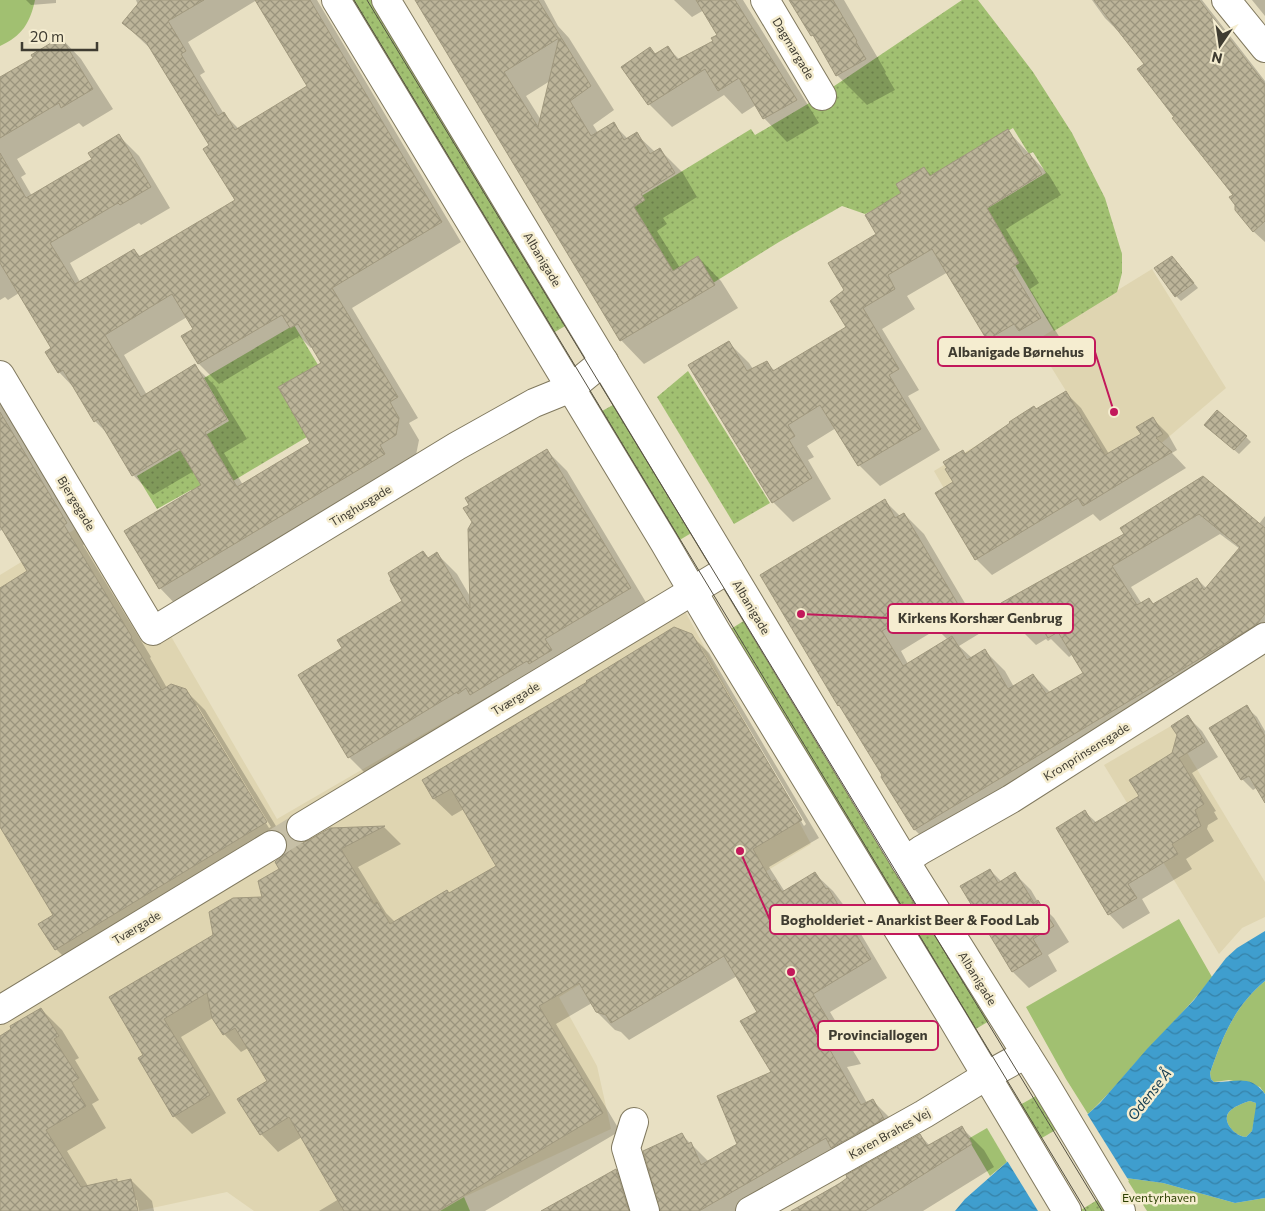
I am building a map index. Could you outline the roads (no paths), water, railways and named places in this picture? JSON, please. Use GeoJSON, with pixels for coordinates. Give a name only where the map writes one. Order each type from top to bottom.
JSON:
{"type":"FeatureCollection","features":[{"type":"Feature","properties":{"kind":"street"},"geometry":{"type":"LineString","coordinates":[[336,0],[694,591],[721,640],[948,1010],[1067,1211]]}},
{"type":"Feature","properties":{"kind":"street","name":"Albanigade"},"geometry":{"type":"LineString","coordinates":[[386,0],[905,861],[1026,1054],[1121,1211]]}},
{"type":"Feature","properties":{"kind":"street","name":"Dagmargade"},"geometry":{"type":"LineString","coordinates":[[765,0],[822,96]]}},
{"type":"Feature","properties":{"kind":"street"},"geometry":{"type":"LineString","coordinates":[[1226,0],[1265,48]]}},
{"type":"Feature","properties":{"kind":"street","name":"Tinghusgade"},"geometry":{"type":"LineString","coordinates":[[153,631],[457,446],[534,403],[571,388],[604,361]]}},
{"type":"Feature","properties":{"kind":"street","name":"Bjergegade"},"geometry":{"type":"LineString","coordinates":[[0,375],[153,631]]}},
{"type":"Feature","properties":{"kind":"street","name":"Tinghusgade"},"geometry":{"type":"LineString","coordinates":[[571,388],[588,387],[621,390]]}},
{"type":"Feature","properties":{"kind":"street","name":"Tværgade"},"geometry":{"type":"LineString","coordinates":[[301,827],[729,570]]}},
{"type":"Feature","properties":{"kind":"street","name":"Kronprinsensgade"},"geometry":{"type":"LineString","coordinates":[[905,861],[1011,798],[1265,637]]}},
{"type":"Feature","properties":{"kind":"street","name":"Tværgade"},"geometry":{"type":"LineString","coordinates":[[0,1010],[272,844]]}},
{"type":"Feature","properties":{"kind":"street","name":"Karen Brahes Vej"},"geometry":{"type":"LineString","coordinates":[[750,1211],[924,1114],[1026,1054]]}},
{"type":"Feature","properties":{"kind":"street"},"geometry":{"type":"LineString","coordinates":[[634,1122],[626,1148],[645,1211]]}},
{"type":"Feature","properties":{"kind":"water","name":"Odense Å"},"geometry":{"type":"Polygon","coordinates":[[[1265,931],[1265,981],[1237,1012],[1225,1034],[1210,1073],[1211,1079],[1214,1082],[1248,1081],[1254,1083],[1265,1094],[1265,1198],[1235,1203],[1163,1183],[1126,1178],[1074,1211],[955,1211],[965,1199],[1007,1162],[1088,1114],[1100,1103],[1147,1049],[1194,1000],[1226,958],[1237,948],[1265,931]],[[1247,1102],[1229,1112],[1227,1116],[1228,1124],[1234,1132],[1246,1137],[1252,1131],[1256,1103],[1247,1102]]]}},
{"type":"Feature","properties":{"kind":"tunnel"},"geometry":{"type":"LineString","coordinates":[[272,845],[301,827]]}},
{"type":"Feature","properties":{"kind":"tram line"},"geometry":{"type":"LineString","coordinates":[[354,0],[1086,1211]]}},
{"type":"Feature","properties":{"kind":"tram line"},"geometry":{"type":"LineString","coordinates":[[367,0],[1102,1211]]}},
{"type":"Feature","properties":{"kind":"place","name":"Albanigade Børnehus"},"geometry":{"type":"Point","coordinates":[1114,412]}},
{"type":"Feature","properties":{"kind":"place","name":"Kirkens Korshær Genbrug"},"geometry":{"type":"Point","coordinates":[801,614]}},
{"type":"Feature","properties":{"kind":"place","name":"Bogholderiet - Anarkist Beer & Food Lab"},"geometry":{"type":"Point","coordinates":[740,851]}},
{"type":"Feature","properties":{"kind":"place","name":"Provinciallogen"},"geometry":{"type":"Point","coordinates":[791,972]}},
{"type":"Feature","properties":{"kind":"park label","name":"Eventyrhaven"},"geometry":{"type":"Point","coordinates":[1159,1197]}}]}
